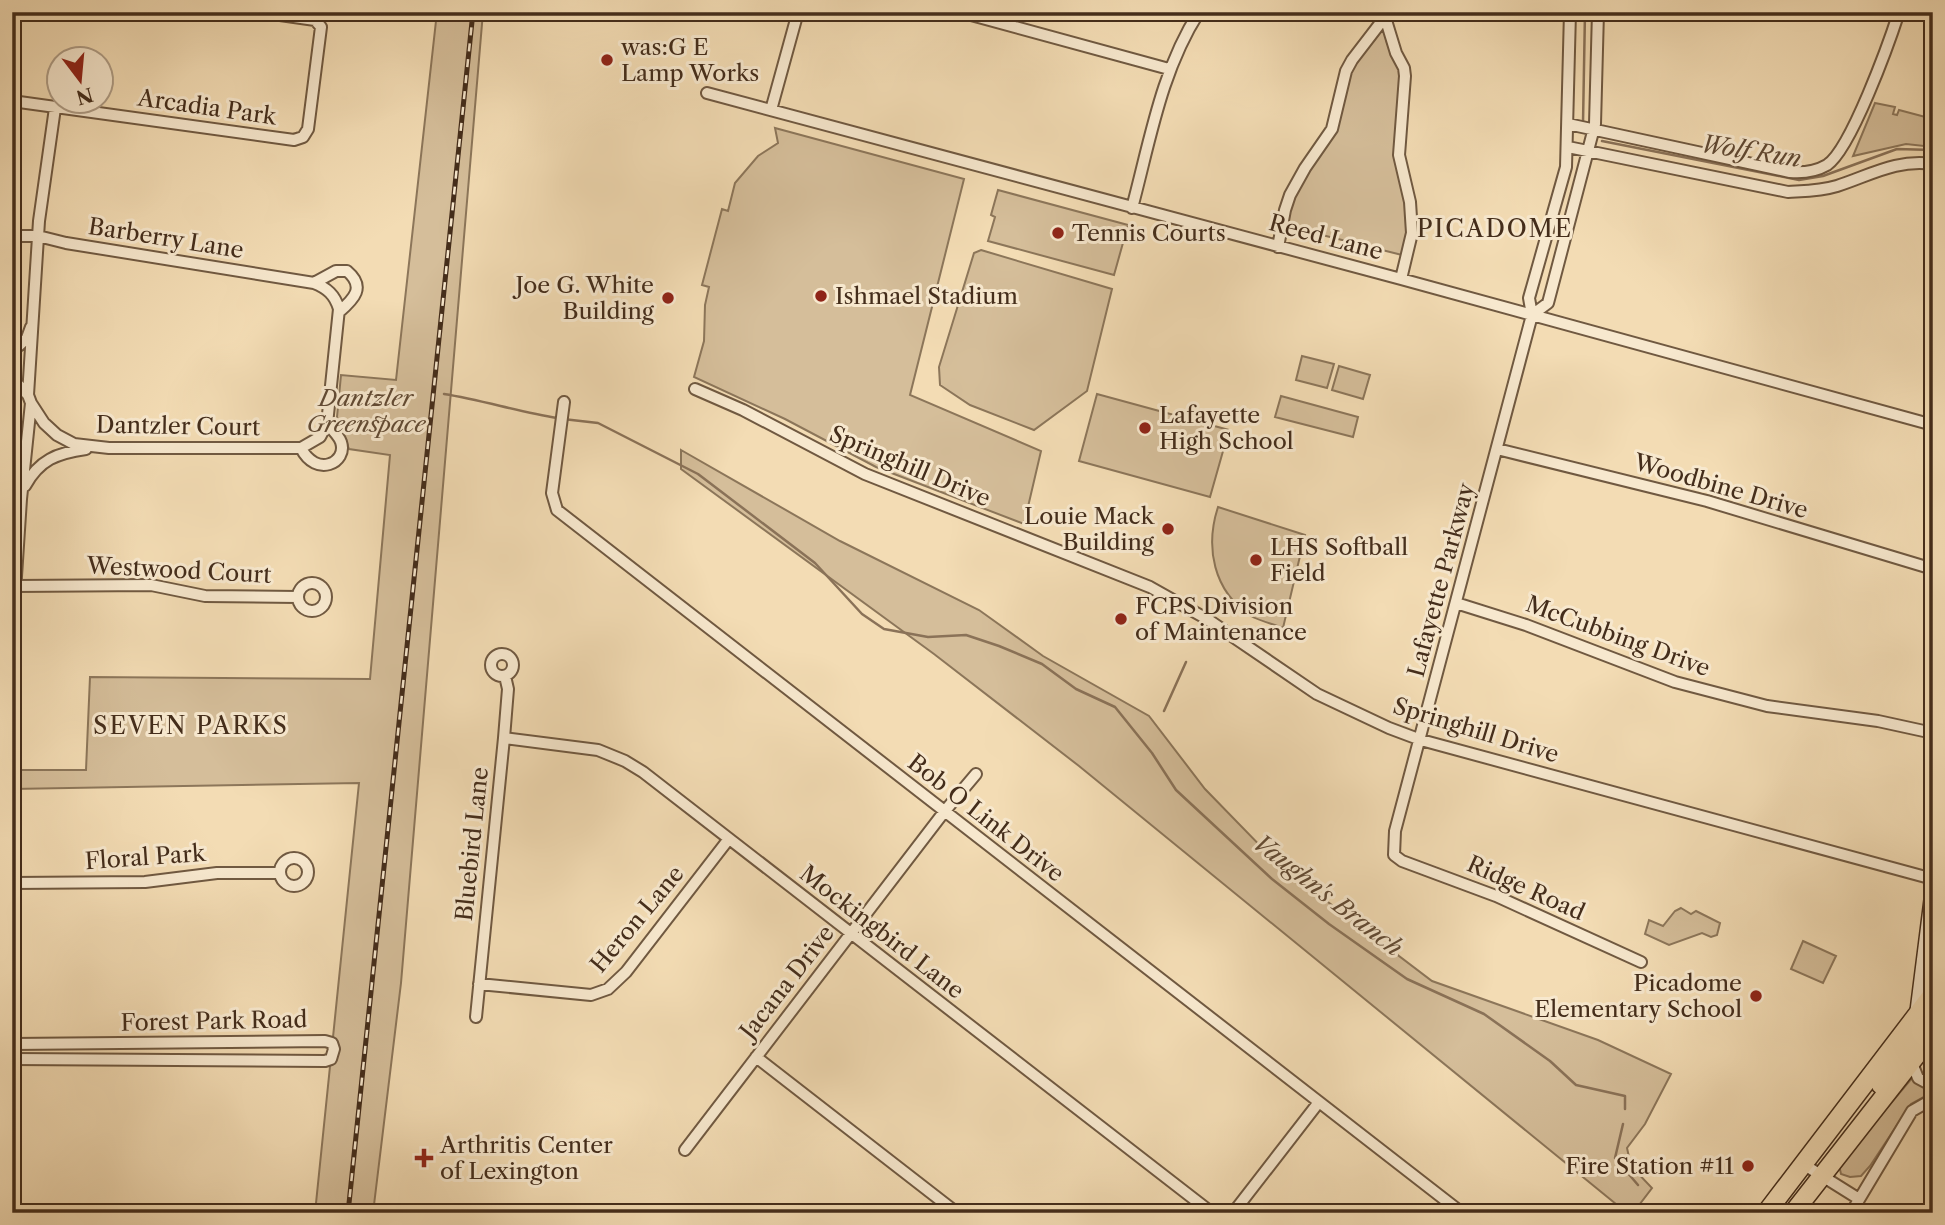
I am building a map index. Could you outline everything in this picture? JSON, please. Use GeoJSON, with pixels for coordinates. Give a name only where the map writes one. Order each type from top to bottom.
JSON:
{"type":"FeatureCollection","features":[{"type":"Feature","properties":{"kind":"main road"},"geometry":{"type":"LineString","coordinates":[[1868,1118],[1870,1103],[1875,1093],[1913,1040],[1933,896]]}},
{"type":"Feature","properties":{"kind":"main road"},"geometry":{"type":"LineString","coordinates":[[1766,1213],[1933,994]]}},
{"type":"Feature","properties":{"kind":"main road"},"geometry":{"type":"LineString","coordinates":[[1793,1213],[1933,1034]]}},
{"type":"Feature","properties":{"kind":"street","name":"Arcadia Park"},"geometry":{"type":"LineString","coordinates":[[115,116],[300,139],[308,129],[321,27],[315,20],[259,12]]}},
{"type":"Feature","properties":{"kind":"street"},"geometry":{"type":"LineString","coordinates":[[771,110],[798,12]]}},
{"type":"Feature","properties":{"kind":"street"},"geometry":{"type":"LineString","coordinates":[[960,12],[1169,69]]}},
{"type":"Feature","properties":{"kind":"street"},"geometry":{"type":"LineString","coordinates":[[1132,208],[1169,69],[1183,37],[1199,12]]}},
{"type":"Feature","properties":{"kind":"street","name":"Lafayette Parkway"},"geometry":{"type":"LineString","coordinates":[[1394,855],[1395,831],[1532,315],[1529,298],[1566,166],[1570,12]]}},
{"type":"Feature","properties":{"kind":"street","name":"Lafayette Parkway"},"geometry":{"type":"LineString","coordinates":[[1532,315],[1548,303],[1594,130],[1597,106],[1598,12]]}},
{"type":"Feature","properties":{"kind":"street"},"geometry":{"type":"LineString","coordinates":[[1568,124],[1790,172],[1812,172],[1833,160],[1849,137],[1899,12]]}},
{"type":"Feature","properties":{"kind":"street"},"geometry":{"type":"LineString","coordinates":[[1278,247],[1290,195],[1332,129],[1346,71],[1386,15]]}},
{"type":"Feature","properties":{"kind":"street"},"geometry":{"type":"LineString","coordinates":[[1386,15],[1405,76],[1399,155],[1410,202],[1412,233],[1401,279]]}},
{"type":"Feature","properties":{"kind":"street","name":"Reed Lane"},"geometry":{"type":"LineString","coordinates":[[707,93],[1933,425]]}},
{"type":"Feature","properties":{"kind":"street","name":"Arcadia Park"},"geometry":{"type":"LineString","coordinates":[[12,101],[46,107]]}},
{"type":"Feature","properties":{"kind":"street"},"geometry":{"type":"LineString","coordinates":[[12,638],[15,548],[30,399],[38,236],[54,116]]}},
{"type":"Feature","properties":{"kind":"street"},"geometry":{"type":"LineString","coordinates":[[1568,147],[1779,190],[1817,190],[1834,187],[1888,166],[1933,164]]}},
{"type":"Feature","properties":{"kind":"street"},"geometry":{"type":"LineString","coordinates":[[1812,172],[1817,190]]}},
{"type":"Feature","properties":{"kind":"street","name":"Barberry Lane"},"geometry":{"type":"LineString","coordinates":[[12,236],[38,236],[66,243],[314,283],[336,271],[347,271],[354,276],[358,288],[354,299],[339,312]]}},
{"type":"Feature","properties":{"kind":"street"},"geometry":{"type":"LineString","coordinates":[[314,283],[332,294],[339,312],[327,424],[320,437],[301,448],[315,465],[335,461],[341,454],[340,439],[327,424]]}},
{"type":"Feature","properties":{"kind":"street"},"geometry":{"type":"LineString","coordinates":[[12,352],[27,338],[34,317]]}},
{"type":"Feature","properties":{"kind":"street","name":"Dantzler Court"},"geometry":{"type":"LineString","coordinates":[[12,378],[30,399],[44,423],[57,435],[74,444],[109,448],[301,448]]}},
{"type":"Feature","properties":{"kind":"street","name":"Springhill Drive"},"geometry":{"type":"LineString","coordinates":[[695,389],[743,410],[865,474],[1150,587],[1215,624],[1317,694],[1389,728],[1420,740],[1933,879]]}},
{"type":"Feature","properties":{"kind":"street","name":"Bob O Link Drive"},"geometry":{"type":"LineString","coordinates":[[565,402],[552,493],[557,510],[1462,1213]]}},
{"type":"Feature","properties":{"kind":"street"},"geometry":{"type":"LineString","coordinates":[[22,493],[33,471],[48,460],[66,452],[109,448]]}},
{"type":"Feature","properties":{"kind":"street","name":"Woodbine Drive"},"geometry":{"type":"LineString","coordinates":[[1497,449],[1707,502],[1933,569]]}},
{"type":"Feature","properties":{"kind":"street","name":"Westwood Court"},"geometry":{"type":"LineString","coordinates":[[15,586],[151,585],[205,596],[298,597]]}},
{"type":"Feature","properties":{"kind":"street","name":"McCubbing Drive"},"geometry":{"type":"LineString","coordinates":[[1456,603],[1526,625],[1675,682],[1768,706],[1878,721],[1933,733]]}},
{"type":"Feature","properties":{"kind":"street","name":"Bluebird Lane"},"geometry":{"type":"LineString","coordinates":[[476,1017],[504,738],[508,689],[505,676]]}},
{"type":"Feature","properties":{"kind":"street","name":"Mockingbird Lane"},"geometry":{"type":"LineString","coordinates":[[504,738],[588,748],[608,753],[643,772],[1212,1213]]}},
{"type":"Feature","properties":{"kind":"street","name":"Jacana Drive"},"geometry":{"type":"LineString","coordinates":[[685,1150],[976,774]]}},
{"type":"Feature","properties":{"kind":"street","name":"Heron Lane"},"geometry":{"type":"LineString","coordinates":[[479,984],[583,996],[608,989],[626,972],[728,840]]}},
{"type":"Feature","properties":{"kind":"street","name":"Ridge Road"},"geometry":{"type":"LineString","coordinates":[[1394,855],[1402,862],[1496,896],[1641,962]]}},
{"type":"Feature","properties":{"kind":"street","name":"Floral Park"},"geometry":{"type":"LineString","coordinates":[[12,883],[145,882],[217,873],[280,873]]}},
{"type":"Feature","properties":{"kind":"street","name":"Forest Park Road"},"geometry":{"type":"LineString","coordinates":[[12,1044],[326,1041],[332,1043],[334,1049],[331,1059],[325,1061],[12,1059]]}},
{"type":"Feature","properties":{"kind":"street"},"geometry":{"type":"LineString","coordinates":[[163,1043],[163,1059]]}},
{"type":"Feature","properties":{"kind":"street"},"geometry":{"type":"LineString","coordinates":[[756,1057],[957,1213]]}},
{"type":"Feature","properties":{"kind":"street"},"geometry":{"type":"LineString","coordinates":[[1912,1063],[1918,1078],[1933,1086]]}},
{"type":"Feature","properties":{"kind":"street"},"geometry":{"type":"LineString","coordinates":[[1851,1213],[1912,1111],[1933,1099]]}},
{"type":"Feature","properties":{"kind":"street"},"geometry":{"type":"LineString","coordinates":[[1233,1213],[1319,1102]]}},
{"type":"Feature","properties":{"kind":"street"},"geometry":{"type":"LineString","coordinates":[[1803,1164],[1860,1199]]}},
{"type":"Feature","properties":{"kind":"green space","name":"Dantzler Greenspace"},"geometry":{"type":"Polygon","coordinates":[[[437,12],[483,12],[401,983],[373,1213],[315,1213],[359,783],[12,789],[12,770],[86,770],[90,677],[370,679],[390,455],[349,449],[337,417],[341,375],[396,380],[437,12]]]}},
{"type":"Feature","properties":{"kind":"green space"},"geometry":{"type":"Polygon","coordinates":[[[1384,27],[1387,43],[1396,53],[1401,69],[1398,140],[1410,202],[1406,256],[1282,225],[1285,210],[1327,138],[1344,77],[1365,45],[1373,42],[1384,27]]]}},
{"type":"Feature","properties":{"kind":"green space"},"geometry":{"type":"Polygon","coordinates":[[[1875,103],[1895,107],[1893,114],[1897,115],[1899,110],[1933,119],[1933,147],[1906,144],[1853,156],[1875,103]]]}},
{"type":"Feature","properties":{"kind":"green space","name":"Ishmael Stadium"},"geometry":{"type":"Polygon","coordinates":[[[775,128],[964,179],[910,395],[1041,451],[1024,524],[876,467],[785,419],[694,377],[704,341],[705,305],[709,287],[702,285],[722,209],[728,211],[735,183],[758,156],[778,143],[775,128]]]}},
{"type":"Feature","properties":{"kind":"green space","name":"Tennis Courts"},"geometry":{"type":"Polygon","coordinates":[[[998,190],[1128,225],[1114,275],[988,241],[995,217],[991,215],[998,190]]]}},
{"type":"Feature","properties":{"kind":"green space"},"geometry":{"type":"Polygon","coordinates":[[[981,250],[1112,289],[1087,391],[1034,430],[970,405],[940,385],[939,367],[974,253],[981,250]]]}},
{"type":"Feature","properties":{"kind":"green space"},"geometry":{"type":"Polygon","coordinates":[[[1302,356],[1334,364],[1327,388],[1296,380],[1302,356]]]}},
{"type":"Feature","properties":{"kind":"green space"},"geometry":{"type":"Polygon","coordinates":[[[1339,366],[1370,375],[1363,399],[1332,390],[1339,366]]]}},
{"type":"Feature","properties":{"kind":"green space"},"geometry":{"type":"Polygon","coordinates":[[[1097,394],[1229,430],[1210,497],[1079,461],[1097,394]]]}},
{"type":"Feature","properties":{"kind":"green space"},"geometry":{"type":"Polygon","coordinates":[[[1281,396],[1358,417],[1353,437],[1275,417],[1281,396]]]}},
{"type":"Feature","properties":{"kind":"green space"},"geometry":{"type":"Polygon","coordinates":[[[681,450],[840,541],[979,610],[1043,656],[1149,716],[1205,789],[1278,864],[1432,981],[1598,1040],[1671,1074],[1645,1124],[1627,1148],[1631,1166],[1652,1188],[1633,1213],[1627,1213],[1079,766],[934,654],[681,469],[681,450]]]}},
{"type":"Feature","properties":{"kind":"green space","name":"LHS Softball Field"},"geometry":{"type":"Polygon","coordinates":[[[1218,507],[1305,535],[1283,628],[1251,616],[1238,606],[1220,581],[1215,567],[1212,537],[1218,507]]]}},
{"type":"Feature","properties":{"kind":"green space"},"geometry":{"type":"Polygon","coordinates":[[[1681,908],[1691,914],[1696,911],[1720,923],[1717,935],[1711,937],[1702,933],[1669,945],[1645,934],[1649,920],[1663,926],[1675,911],[1681,908]]]}},
{"type":"Feature","properties":{"kind":"green space"},"geometry":{"type":"Polygon","coordinates":[[[1803,941],[1836,956],[1823,983],[1791,969],[1803,941]]]}},
{"type":"Feature","properties":{"kind":"green space"},"geometry":{"type":"Polygon","coordinates":[[[1912,1078],[1933,1092],[1911,1104],[1861,1176],[1841,1174],[1839,1165],[1912,1078]]]}},
{"type":"Feature","properties":{"kind":"waterway","name":"Wolf Run"},"geometry":{"type":"LineString","coordinates":[[1583,123],[1585,12]]}},
{"type":"Feature","properties":{"kind":"waterway","name":"Wolf Run"},"geometry":{"type":"LineString","coordinates":[[1602,141],[1799,180],[1823,176],[1897,149],[1933,150]]}},
{"type":"Feature","properties":{"kind":"waterway","name":"Vaughn's Branch"},"geometry":{"type":"LineString","coordinates":[[444,394],[557,418]]}},
{"type":"Feature","properties":{"kind":"waterway","name":"Vaughn's Branch"},"geometry":{"type":"LineString","coordinates":[[563,419],[598,423],[698,474],[815,563],[862,614],[884,629],[928,637],[966,635],[999,646],[1042,664],[1076,689],[1115,707],[1152,753],[1176,790],[1272,879],[1329,924],[1407,979],[1484,1014],[1550,1061],[1576,1085],[1625,1096],[1625,1109]]}},
{"type":"Feature","properties":{"kind":"waterway"},"geometry":{"type":"LineString","coordinates":[[1164,711],[1186,662]]}},
{"type":"Feature","properties":{"kind":"waterway","name":"Vaughn's Branch"},"geometry":{"type":"LineString","coordinates":[[1623,1124],[1615,1158],[1638,1185]]}},
{"type":"Feature","properties":{"kind":"railway"},"geometry":{"type":"LineString","coordinates":[[348,1213],[473,12]]}},
{"type":"Feature","properties":{"kind":"place","name":"was:G E Lamp Works"},"geometry":{"type":"Point","coordinates":[607,60]}},
{"type":"Feature","properties":{"kind":"place","name":"Tennis Courts"},"geometry":{"type":"Point","coordinates":[1058,233]}},
{"type":"Feature","properties":{"kind":"place","name":"Ishmael Stadium"},"geometry":{"type":"Point","coordinates":[821,296]}},
{"type":"Feature","properties":{"kind":"place","name":"Joe G. White Building"},"geometry":{"type":"Point","coordinates":[668,298]}},
{"type":"Feature","properties":{"kind":"place","name":"Lafayette High School"},"geometry":{"type":"Point","coordinates":[1145,428]}},
{"type":"Feature","properties":{"kind":"place","name":"Louie Mack Building"},"geometry":{"type":"Point","coordinates":[1168,529]}},
{"type":"Feature","properties":{"kind":"place","name":"LHS Softball Field"},"geometry":{"type":"Point","coordinates":[1256,560]}},
{"type":"Feature","properties":{"kind":"place","name":"FCPS Division of Maintenance"},"geometry":{"type":"Point","coordinates":[1121,619]}},
{"type":"Feature","properties":{"kind":"place","name":"Picadome Elementary School"},"geometry":{"type":"Point","coordinates":[1756,996]}},
{"type":"Feature","properties":{"kind":"place","name":"Arthritis Center of Lexington"},"geometry":{"type":"Point","coordinates":[424,1158]}},
{"type":"Feature","properties":{"kind":"place","name":"Fire Station #11"},"geometry":{"type":"Point","coordinates":[1748,1166]}},
{"type":"Feature","properties":{"kind":"district","name":"PICADOME"},"geometry":{"type":"Point","coordinates":[1495,228]}},
{"type":"Feature","properties":{"kind":"district","name":"SEVEN PARKS"},"geometry":{"type":"Point","coordinates":[191,725]}}]}
